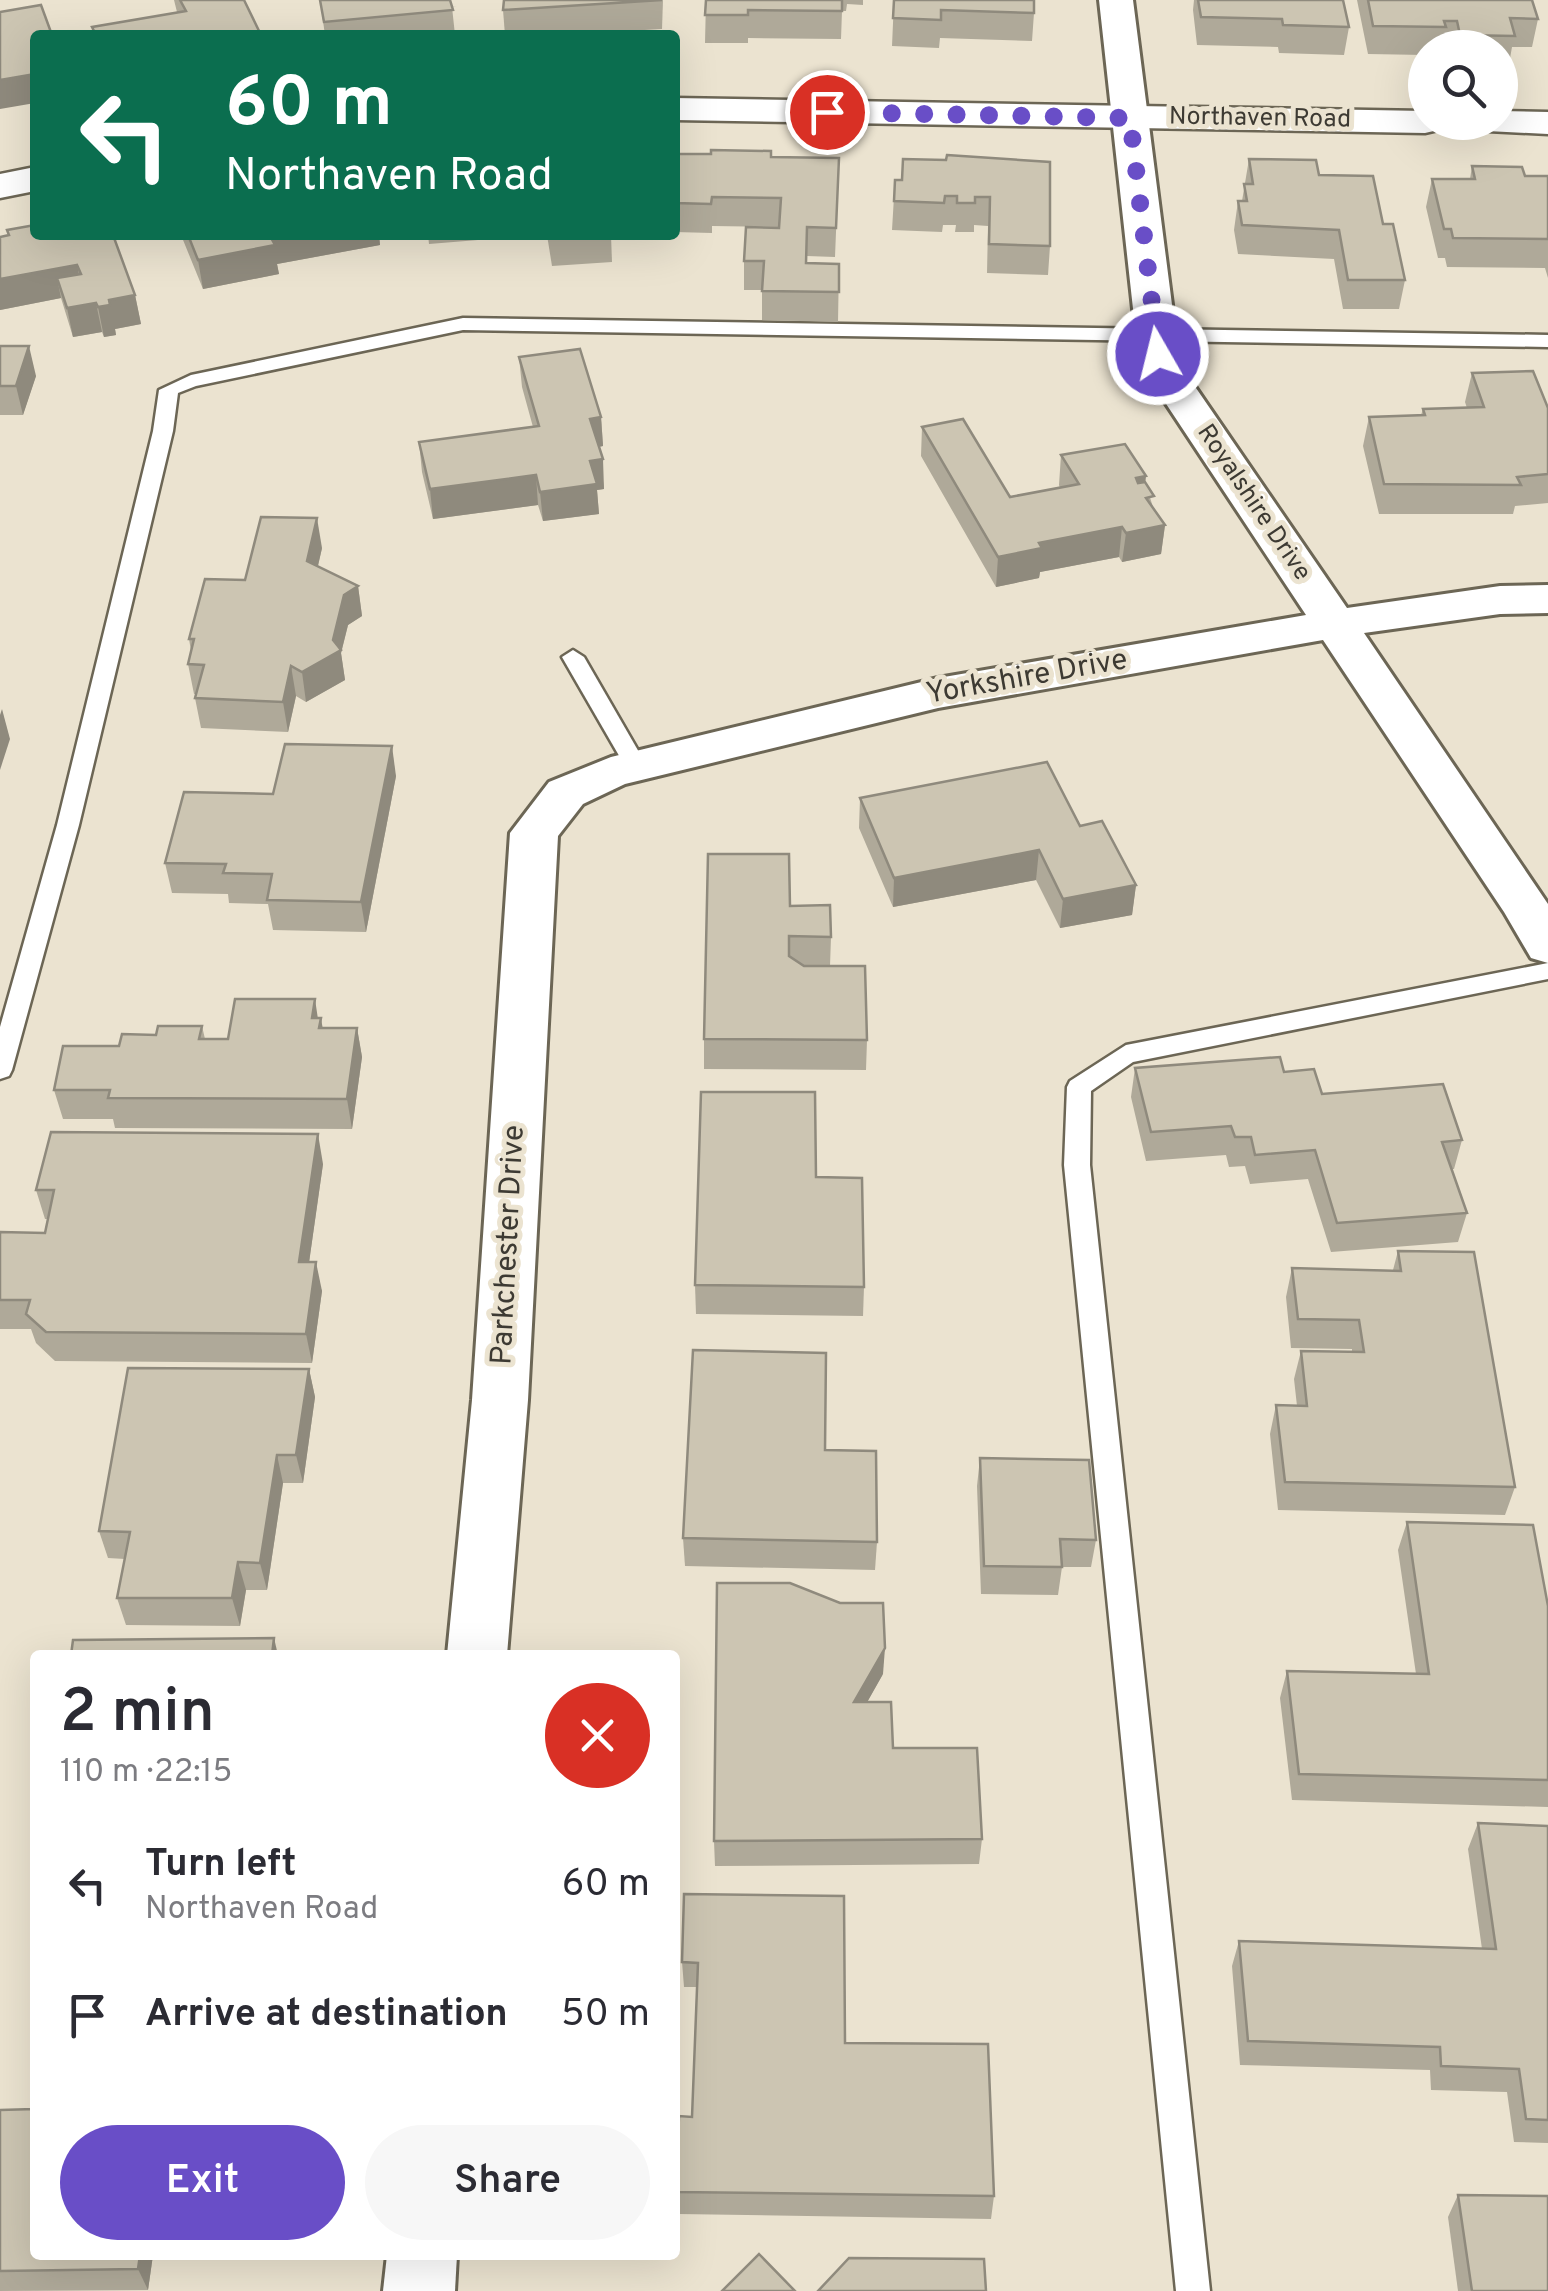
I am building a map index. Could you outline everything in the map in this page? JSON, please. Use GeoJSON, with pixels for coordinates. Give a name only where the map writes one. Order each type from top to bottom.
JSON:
{"type":"FeatureCollection","features":[{"type":"Feature","properties":{"kind":"street","name":"Royalshire Drive"},"geometry":{"type":"LineString","coordinates":[[1116,0],[1156,336],[1166,372],[1524,904],[1548,946]]}},
{"type":"Feature","properties":{"kind":"street","name":"Northaven Road"},"geometry":{"type":"LineString","coordinates":[[680,109],[1408,122]]}},
{"type":"Feature","properties":{"kind":"street"},"geometry":{"type":"LineString","coordinates":[[1518,123],[1548,124]]}},
{"type":"Feature","properties":{"kind":"street"},"geometry":{"type":"LineString","coordinates":[[0,186],[30,180]]}},
{"type":"Feature","properties":{"kind":"street","name":"Yorkshire Drive"},"geometry":{"type":"LineString","coordinates":[[534,834],[566,793],[611,772],[938,693],[1333,624],[1500,600],[1548,599]]}},
{"type":"Feature","properties":{"kind":"street","name":"Parkchester Drive"},"geometry":{"type":"LineString","coordinates":[[477,1650],[500,1400],[534,834]]}},
{"type":"Feature","properties":{"kind":"street"},"geometry":{"type":"LineString","coordinates":[[418,2291],[421,2260]]}},
{"type":"Feature","properties":{"kind":"lane"},"geometry":{"type":"LineString","coordinates":[[0,1070],[68,825],[163,430],[169,390],[192,381],[463,324],[1548,340]]}},
{"type":"Feature","properties":{"kind":"lane"},"geometry":{"type":"LineString","coordinates":[[573,657],[636,766]]}},
{"type":"Feature","properties":{"kind":"lane"},"geometry":{"type":"LineString","coordinates":[[1193,2291],[1077,1165],[1079,1087],[1126,1054],[1548,971]]}},
{"type":"Feature","properties":{"kind":"building"},"geometry":{"type":"Polygon","coordinates":[[[180,0],[244,0],[259,30],[92,27],[186,11],[180,0]]]}},
{"type":"Feature","properties":{"kind":"building"},"geometry":{"type":"Polygon","coordinates":[[[320,0],[450,0],[453,10],[324,22],[320,0]]]}},
{"type":"Feature","properties":{"kind":"building"},"geometry":{"type":"Polygon","coordinates":[[[504,0],[662,0],[503,10],[504,0]]]}},
{"type":"Feature","properties":{"kind":"building"},"geometry":{"type":"Polygon","coordinates":[[[706,0],[842,0],[842,11],[748,10],[748,15],[705,15],[706,0]]]}},
{"type":"Feature","properties":{"kind":"building"},"geometry":{"type":"Polygon","coordinates":[[[894,0],[1034,0],[1034,13],[941,10],[941,20],[893,18],[894,0]]]}},
{"type":"Feature","properties":{"kind":"building"},"geometry":{"type":"Polygon","coordinates":[[[1198,0],[1343,0],[1349,27],[1283,25],[1282,19],[1201,17],[1198,0]]]}},
{"type":"Feature","properties":{"kind":"building"},"geometry":{"type":"Polygon","coordinates":[[[1368,0],[1532,0],[1538,19],[1510,18],[1513,30],[1459,30],[1457,21],[1444,21],[1446,27],[1373,26],[1368,0]]]}},
{"type":"Feature","properties":{"kind":"building"},"geometry":{"type":"Polygon","coordinates":[[[41,5],[50,30],[30,30],[30,75],[0,80],[0,12],[41,5]]]}},
{"type":"Feature","properties":{"kind":"building"},"geometry":{"type":"Polygon","coordinates":[[[711,150],[771,151],[771,157],[839,158],[836,228],[807,227],[806,263],[839,264],[839,292],[762,291],[764,261],[744,261],[746,227],[779,228],[781,198],[712,197],[711,204],[680,203],[680,154],[711,154],[711,150]]]}},
{"type":"Feature","properties":{"kind":"building"},"geometry":{"type":"Polygon","coordinates":[[[947,155],[1050,162],[1050,246],[989,244],[990,197],[975,197],[975,203],[957,203],[957,196],[945,196],[944,203],[894,201],[895,180],[902,180],[903,159],[946,160],[947,155]]]}},
{"type":"Feature","properties":{"kind":"building"},"geometry":{"type":"Polygon","coordinates":[[[1249,159],[1316,160],[1319,175],[1373,176],[1383,224],[1393,224],[1405,280],[1348,280],[1339,230],[1242,225],[1238,201],[1247,201],[1244,184],[1253,184],[1249,159]]]}},
{"type":"Feature","properties":{"kind":"building"},"geometry":{"type":"Polygon","coordinates":[[[1472,166],[1522,167],[1525,176],[1548,176],[1548,239],[1453,238],[1451,229],[1444,229],[1432,179],[1475,179],[1472,166]]]}},
{"type":"Feature","properties":{"kind":"building"},"geometry":{"type":"Polygon","coordinates":[[[30,226],[30,240],[115,240],[135,295],[109,300],[110,305],[67,308],[57,278],[81,274],[77,265],[0,279],[0,237],[9,235],[7,230],[30,226]]]}},
{"type":"Feature","properties":{"kind":"building"},"geometry":{"type":"Polygon","coordinates":[[[190,240],[272,240],[275,245],[198,260],[190,240]]]}},
{"type":"Feature","properties":{"kind":"building"},"geometry":{"type":"Polygon","coordinates":[[[0,346],[29,346],[16,386],[0,386],[0,346]]]}},
{"type":"Feature","properties":{"kind":"building"},"geometry":{"type":"Polygon","coordinates":[[[580,349],[601,417],[590,419],[603,459],[590,461],[597,484],[540,492],[536,475],[430,489],[419,442],[539,426],[519,357],[580,349]]]}},
{"type":"Feature","properties":{"kind":"building"},"geometry":{"type":"Polygon","coordinates":[[[1533,371],[1548,408],[1548,474],[1517,477],[1521,485],[1384,484],[1369,417],[1425,415],[1423,409],[1484,407],[1472,373],[1533,371]]]}},
{"type":"Feature","properties":{"kind":"building"},"geometry":{"type":"Polygon","coordinates":[[[963,419],[1010,497],[1079,484],[1061,455],[1125,444],[1146,476],[1136,478],[1138,483],[1145,482],[1154,496],[1146,498],[1165,525],[1126,533],[1122,527],[1039,543],[1042,548],[998,557],[922,427],[963,419]]]}},
{"type":"Feature","properties":{"kind":"building"},"geometry":{"type":"Polygon","coordinates":[[[261,517],[317,518],[307,561],[358,586],[344,595],[333,640],[341,650],[302,672],[291,666],[283,702],[195,698],[204,665],[188,664],[194,639],[189,639],[205,579],[245,580],[261,517]]]}},
{"type":"Feature","properties":{"kind":"building"},"geometry":{"type":"Polygon","coordinates":[[[285,744],[392,746],[361,902],[267,900],[272,874],[223,873],[226,864],[165,863],[184,792],[273,794],[285,744]]]}},
{"type":"Feature","properties":{"kind":"building"},"geometry":{"type":"Polygon","coordinates":[[[1047,762],[1080,826],[1102,821],[1136,885],[1063,899],[1039,850],[894,878],[860,798],[1047,762]]]}},
{"type":"Feature","properties":{"kind":"building"},"geometry":{"type":"Polygon","coordinates":[[[708,854],[789,854],[790,906],[830,905],[831,937],[789,936],[789,956],[804,966],[865,966],[867,1040],[704,1039],[708,854]]]}},
{"type":"Feature","properties":{"kind":"building"},"geometry":{"type":"Polygon","coordinates":[[[235,999],[315,999],[312,1018],[321,1018],[319,1028],[357,1028],[347,1099],[108,1098],[110,1090],[54,1090],[63,1046],[119,1046],[122,1034],[156,1035],[158,1026],[202,1026],[199,1039],[228,1039],[235,999]]]}},
{"type":"Feature","properties":{"kind":"building"},"geometry":{"type":"Polygon","coordinates":[[[1280,1057],[1284,1072],[1314,1069],[1322,1094],[1443,1084],[1462,1140],[1442,1142],[1467,1213],[1337,1223],[1315,1150],[1255,1155],[1251,1137],[1235,1137],[1231,1126],[1151,1132],[1135,1068],[1280,1057]]]}},
{"type":"Feature","properties":{"kind":"building"},"geometry":{"type":"Polygon","coordinates":[[[701,1092],[815,1092],[816,1177],[862,1178],[864,1287],[695,1285],[701,1092]]]}},
{"type":"Feature","properties":{"kind":"building"},"geometry":{"type":"Polygon","coordinates":[[[51,1132],[318,1134],[299,1262],[316,1262],[306,1334],[46,1332],[26,1314],[30,1300],[0,1300],[0,1232],[45,1233],[54,1190],[36,1190],[51,1132]]]}},
{"type":"Feature","properties":{"kind":"building"},"geometry":{"type":"Polygon","coordinates":[[[1398,1251],[1474,1252],[1515,1487],[1285,1482],[1276,1405],[1307,1406],[1301,1351],[1364,1352],[1359,1320],[1298,1319],[1292,1268],[1401,1271],[1398,1251]]]}},
{"type":"Feature","properties":{"kind":"building"},"geometry":{"type":"Polygon","coordinates":[[[693,1350],[826,1353],[825,1450],[876,1451],[877,1542],[683,1538],[693,1350]]]}},
{"type":"Feature","properties":{"kind":"building"},"geometry":{"type":"Polygon","coordinates":[[[128,1368],[309,1369],[296,1455],[277,1455],[260,1563],[238,1562],[232,1598],[117,1598],[130,1532],[99,1531],[128,1368]]]}},
{"type":"Feature","properties":{"kind":"building"},"geometry":{"type":"Polygon","coordinates":[[[980,1458],[1089,1460],[1096,1540],[1060,1539],[1062,1567],[984,1566],[980,1458]]]}},
{"type":"Feature","properties":{"kind":"building"},"geometry":{"type":"Polygon","coordinates":[[[1407,1522],[1533,1525],[1548,1606],[1548,1780],[1299,1774],[1287,1671],[1429,1674],[1407,1522]]]}},
{"type":"Feature","properties":{"kind":"building"},"geometry":{"type":"Polygon","coordinates":[[[717,1583],[790,1583],[840,1603],[883,1603],[885,1648],[854,1702],[891,1702],[893,1748],[977,1748],[982,1839],[714,1841],[717,1583]]]}},
{"type":"Feature","properties":{"kind":"building"},"geometry":{"type":"Polygon","coordinates":[[[274,1638],[273,1650],[72,1650],[73,1640],[274,1638]]]}},
{"type":"Feature","properties":{"kind":"building"},"geometry":{"type":"Polygon","coordinates":[[[1478,1823],[1548,1826],[1548,2120],[1526,2119],[1519,2069],[1441,2066],[1440,2047],[1248,2041],[1239,1941],[1496,1949],[1478,1823]]]}},
{"type":"Feature","properties":{"kind":"building"},"geometry":{"type":"Polygon","coordinates":[[[684,1894],[844,1896],[845,2043],[988,2044],[994,2196],[680,2192],[680,2116],[692,2117],[698,1963],[682,1962],[684,1894]]]}},
{"type":"Feature","properties":{"kind":"building"},"geometry":{"type":"Polygon","coordinates":[[[30,2109],[30,2260],[139,2260],[138,2269],[0,2271],[0,2110],[30,2109]]]}},
{"type":"Feature","properties":{"kind":"building"},"geometry":{"type":"Polygon","coordinates":[[[1458,2195],[1548,2196],[1548,2291],[1472,2291],[1458,2195]]]}},
{"type":"Feature","properties":{"kind":"building"},"geometry":{"type":"Polygon","coordinates":[[[759,2254],[795,2291],[722,2291],[759,2254]]]}},
{"type":"Feature","properties":{"kind":"building"},"geometry":{"type":"Polygon","coordinates":[[[849,2258],[984,2259],[986,2291],[818,2291],[849,2258]]]}},
{"type":"Feature","properties":{"kind":"route"},"geometry":{"type":"LineString","coordinates":[[827,112],[1130,118],[1158,354]]}}]}
